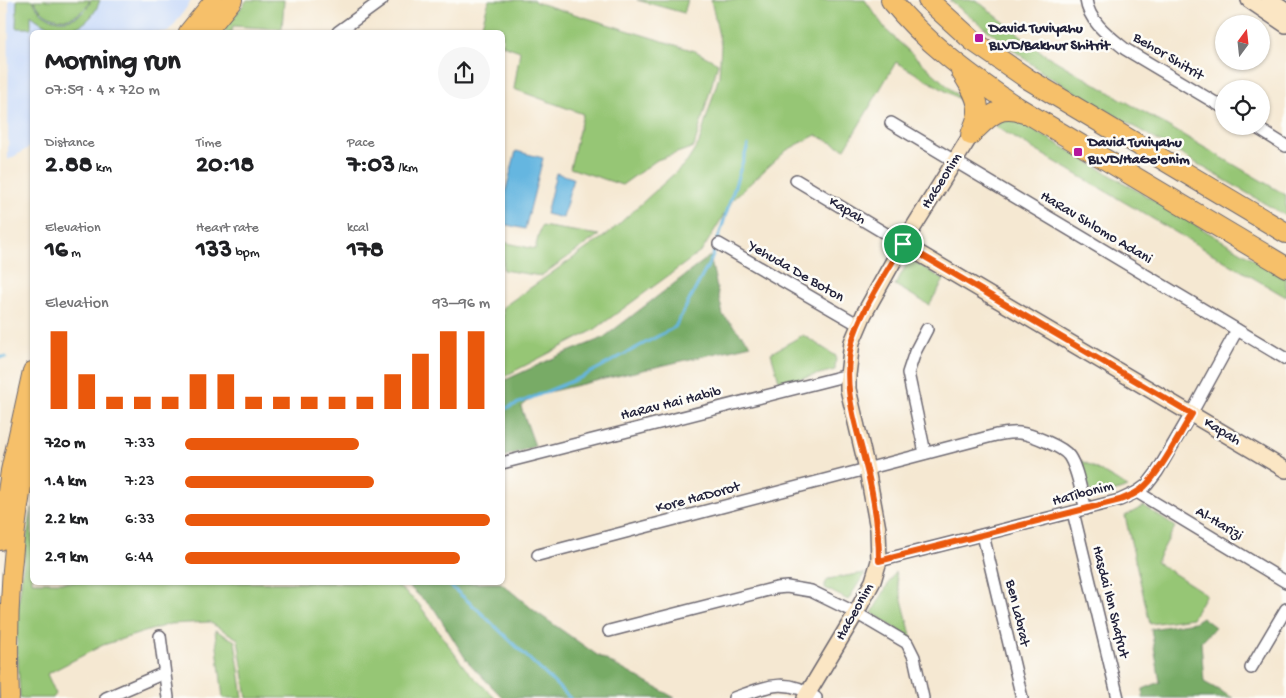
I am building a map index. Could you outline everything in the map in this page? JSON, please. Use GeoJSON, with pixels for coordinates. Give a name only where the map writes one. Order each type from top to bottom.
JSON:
{"type":"FeatureCollection","features":[{"type":"Feature","properties":{"kind":"highway"},"geometry":{"type":"LineString","coordinates":[[890,0],[909,22],[955,63],[982,83],[1030,114],[1286,267]]}},
{"type":"Feature","properties":{"kind":"highway"},"geometry":{"type":"LineString","coordinates":[[928,0],[973,41],[1028,79],[1286,233]]}},
{"type":"Feature","properties":{"kind":"highway"},"geometry":{"type":"LineString","coordinates":[[955,63],[971,88],[977,102],[978,112],[971,135]]}},
{"type":"Feature","properties":{"kind":"highway"},"geometry":{"type":"LineString","coordinates":[[971,135],[990,116],[998,111],[1016,110],[1030,114]]}},
{"type":"Feature","properties":{"kind":"main road"},"geometry":{"type":"LineString","coordinates":[[190,30],[214,0]]}},
{"type":"Feature","properties":{"kind":"main road"},"geometry":{"type":"LineString","coordinates":[[209,30],[233,0]]}},
{"type":"Feature","properties":{"kind":"main road"},"geometry":{"type":"LineString","coordinates":[[0,541],[10,470],[30,380]]}},
{"type":"Feature","properties":{"kind":"main road"},"geometry":{"type":"LineString","coordinates":[[10,698],[8,662],[9,619],[14,548],[30,443]]}},
{"type":"Feature","properties":{"kind":"street"},"geometry":{"type":"LineString","coordinates":[[341,30],[382,0]]}},
{"type":"Feature","properties":{"kind":"street","name":"Behor Shitrit"},"geometry":{"type":"LineString","coordinates":[[1086,0],[1092,16],[1100,29],[1120,45],[1215,103]]}},
{"type":"Feature","properties":{"kind":"street"},"geometry":{"type":"LineString","coordinates":[[1249,0],[1286,25]]}},
{"type":"Feature","properties":{"kind":"street"},"geometry":{"type":"LineString","coordinates":[[1269,0],[1286,11]]}},
{"type":"Feature","properties":{"kind":"street","name":"HaRav Shlomo Adani"},"geometry":{"type":"LineString","coordinates":[[890,123],[1286,358]]}},
{"type":"Feature","properties":{"kind":"street","name":"HaGeonim"},"geometry":{"type":"LineString","coordinates":[[810,696],[856,613],[872,581],[879,561],[878,529],[867,469],[850,402],[848,375],[852,342],[858,325],[903,244],[971,135]]}},
{"type":"Feature","properties":{"kind":"street"},"geometry":{"type":"LineString","coordinates":[[1268,135],[1286,146]]}},
{"type":"Feature","properties":{"kind":"street","name":"Kapah"},"geometry":{"type":"LineString","coordinates":[[796,180],[1286,470]]}},
{"type":"Feature","properties":{"kind":"street","name":"Yehuda De Boton"},"geometry":{"type":"LineString","coordinates":[[719,244],[858,325]]}},
{"type":"Feature","properties":{"kind":"street"},"geometry":{"type":"LineString","coordinates":[[925,453],[908,373],[915,352],[927,329]]}},
{"type":"Feature","properties":{"kind":"street","name":"HaTibonim"},"geometry":{"type":"LineString","coordinates":[[879,561],[1120,500],[1137,492],[1147,485],[1192,414],[1237,330]]}},
{"type":"Feature","properties":{"kind":"street","name":"HaRav Hai Habib"},"geometry":{"type":"LineString","coordinates":[[505,462],[848,375]]}},
{"type":"Feature","properties":{"kind":"street","name":"Kore HaDorot"},"geometry":{"type":"LineString","coordinates":[[538,556],[996,435],[1020,433],[1034,437],[1068,454],[1086,509]]}},
{"type":"Feature","properties":{"kind":"street","name":"Al-Harizi"},"geometry":{"type":"LineString","coordinates":[[1137,492],[1286,582]]}},
{"type":"Feature","properties":{"kind":"street","name":"Hasdai Ibn Shafrut"},"geometry":{"type":"LineString","coordinates":[[1073,512],[1118,698]]}},
{"type":"Feature","properties":{"kind":"street","name":"Ben Labrat"},"geometry":{"type":"LineString","coordinates":[[983,535],[1022,698]]}},
{"type":"Feature","properties":{"kind":"street"},"geometry":{"type":"LineString","coordinates":[[609,631],[787,587],[811,591],[856,613],[907,643],[914,657],[923,698]]}},
{"type":"Feature","properties":{"kind":"street"},"geometry":{"type":"LineString","coordinates":[[1251,668],[1286,609]]}},
{"type":"Feature","properties":{"kind":"street"},"geometry":{"type":"LineString","coordinates":[[160,636],[168,698]]}},
{"type":"Feature","properties":{"kind":"street"},"geometry":{"type":"LineString","coordinates":[[106,698],[164,673]]}},
{"type":"Feature","properties":{"kind":"street"},"geometry":{"type":"LineString","coordinates":[[734,698],[771,685],[791,685],[810,696]]}},
{"type":"Feature","properties":{"kind":"shaded area"},"geometry":{"type":"Polygon","coordinates":[[[9,0],[192,0],[170,30],[30,30],[30,147],[8,160],[9,0]]]}},
{"type":"Feature","properties":{"kind":"green space"},"geometry":{"type":"Polygon","coordinates":[[[17,0],[33,0],[38,9],[45,15],[53,19],[62,20],[71,19],[79,15],[86,9],[91,0],[100,0],[88,20],[80,25],[60,29],[50,27],[31,15],[31,28],[16,28],[17,0]]]}},
{"type":"Feature","properties":{"kind":"green space"},"geometry":{"type":"Polygon","coordinates":[[[34,0],[90,0],[78,14],[62,19],[46,14],[34,0]]]}},
{"type":"Feature","properties":{"kind":"green space"},"geometry":{"type":"Polygon","coordinates":[[[247,0],[284,0],[282,29],[233,26],[232,30],[224,30],[247,0]]]}},
{"type":"Feature","properties":{"kind":"green space"},"geometry":{"type":"Polygon","coordinates":[[[489,0],[534,0],[535,2],[695,51],[718,63],[694,147],[657,160],[622,185],[570,168],[583,114],[514,89],[520,51],[505,46],[505,30],[481,30],[489,0]]]}},
{"type":"Feature","properties":{"kind":"green space"},"geometry":{"type":"Polygon","coordinates":[[[637,0],[688,0],[684,13],[637,0]]]}},
{"type":"Feature","properties":{"kind":"green space"},"geometry":{"type":"Polygon","coordinates":[[[711,0],[865,0],[887,31],[966,103],[896,62],[845,149],[816,135],[787,150],[734,198],[702,251],[594,330],[505,376],[505,306],[609,233],[687,162],[699,143],[719,76],[721,45],[711,0]]]}},
{"type":"Feature","properties":{"kind":"green space"},"geometry":{"type":"Polygon","coordinates":[[[949,0],[976,0],[1044,54],[1286,195],[1286,216],[1043,73],[949,0]]]}},
{"type":"Feature","properties":{"kind":"green space"},"geometry":{"type":"Polygon","coordinates":[[[1003,119],[1012,119],[1022,123],[1286,278],[1286,297],[996,127],[1003,119]]]}},
{"type":"Feature","properties":{"kind":"green space"},"geometry":{"type":"Polygon","coordinates":[[[541,226],[599,235],[541,276],[505,270],[505,242],[535,249],[541,226]]]}},
{"type":"Feature","properties":{"kind":"green space"},"geometry":{"type":"Polygon","coordinates":[[[710,256],[723,315],[751,345],[535,395],[521,407],[535,446],[505,456],[505,380],[603,338],[710,256]]]}},
{"type":"Feature","properties":{"kind":"green space"},"geometry":{"type":"Polygon","coordinates":[[[910,259],[944,280],[929,305],[895,285],[910,259]]]}},
{"type":"Feature","properties":{"kind":"green space"},"geometry":{"type":"Polygon","coordinates":[[[803,335],[836,356],[835,370],[780,384],[771,353],[803,335]]]}},
{"type":"Feature","properties":{"kind":"green space"},"geometry":{"type":"Polygon","coordinates":[[[1081,460],[1128,487],[1092,499],[1081,460]]]}},
{"type":"Feature","properties":{"kind":"green space"},"geometry":{"type":"Polygon","coordinates":[[[1144,506],[1175,527],[1156,562],[1206,594],[1192,618],[1150,624],[1125,516],[1144,506]]]}},
{"type":"Feature","properties":{"kind":"green space"},"geometry":{"type":"Polygon","coordinates":[[[30,520],[30,585],[396,585],[418,603],[465,668],[495,698],[247,698],[238,639],[209,622],[170,624],[103,645],[47,674],[56,694],[53,698],[20,698],[16,624],[30,520]]]}},
{"type":"Feature","properties":{"kind":"green space"},"geometry":{"type":"Polygon","coordinates":[[[895,572],[912,639],[872,613],[895,572]]]}},
{"type":"Feature","properties":{"kind":"green space"},"geometry":{"type":"Polygon","coordinates":[[[865,573],[848,600],[825,588],[828,579],[865,573]]]}},
{"type":"Feature","properties":{"kind":"green space"},"geometry":{"type":"Polygon","coordinates":[[[407,585],[503,585],[536,612],[597,655],[675,698],[503,698],[467,661],[435,610],[407,585]]]}},
{"type":"Feature","properties":{"kind":"green space"},"geometry":{"type":"Polygon","coordinates":[[[1202,617],[1215,627],[1201,642],[1204,682],[1233,698],[1143,698],[1143,689],[1160,682],[1151,629],[1194,622],[1202,617]]]}},
{"type":"Feature","properties":{"kind":"green space"},"geometry":{"type":"Polygon","coordinates":[[[215,630],[235,641],[243,698],[223,698],[215,630]]]}},
{"type":"Feature","properties":{"kind":"water"},"geometry":{"type":"Polygon","coordinates":[[[516,151],[543,158],[525,229],[505,224],[505,193],[516,151]]]}},
{"type":"Feature","properties":{"kind":"water"},"geometry":{"type":"Polygon","coordinates":[[[556,173],[573,178],[563,218],[546,214],[556,173]]]}},
{"type":"Feature","properties":{"kind":"waterway"},"geometry":{"type":"LineString","coordinates":[[505,409],[582,377],[675,327],[712,258],[748,145]]}},
{"type":"Feature","properties":{"kind":"waterway"},"geometry":{"type":"LineString","coordinates":[[0,357],[6,357]]}},
{"type":"Feature","properties":{"kind":"waterway"},"geometry":{"type":"LineString","coordinates":[[449,585],[570,698]]}},
{"type":"Feature","properties":{"kind":"place","name":"David Tuviyahu BLVD/Bakhur Shitrit"},"geometry":{"type":"Point","coordinates":[979,38]}},
{"type":"Feature","properties":{"kind":"place","name":"David Tuviyahu BLVD/HaGe'onim"},"geometry":{"type":"Point","coordinates":[1078,152]}},
{"type":"Feature","properties":{"kind":"route"},"geometry":{"type":"LineString","coordinates":[[903,244],[1192,414],[1147,485],[1120,500],[879,561],[878,529],[867,469],[850,402],[848,388],[849,359],[858,325],[903,244]]}}]}
